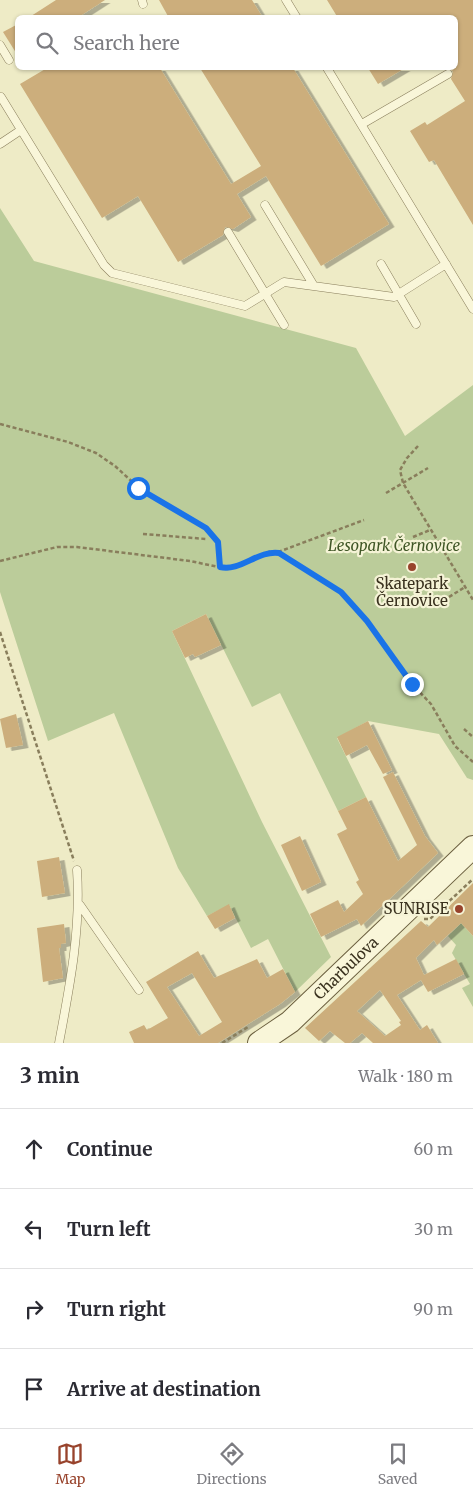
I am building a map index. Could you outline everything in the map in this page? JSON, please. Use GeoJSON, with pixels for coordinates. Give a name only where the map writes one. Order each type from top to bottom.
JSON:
{"type":"FeatureCollection","features":[{"type":"Feature","properties":{"kind":"street","name":"Charbulova"},"geometry":{"type":"LineString","coordinates":[[259,1043],[290,1022],[473,848]]}},
{"type":"Feature","properties":{"kind":"lane"},"geometry":{"type":"LineString","coordinates":[[286,0],[295,15]]}},
{"type":"Feature","properties":{"kind":"lane"},"geometry":{"type":"LineString","coordinates":[[0,45],[9,60]]}},
{"type":"Feature","properties":{"kind":"lane"},"geometry":{"type":"LineString","coordinates":[[329,70],[473,310]]}},
{"type":"Feature","properties":{"kind":"lane"},"geometry":{"type":"LineString","coordinates":[[362,124],[448,74]]}},
{"type":"Feature","properties":{"kind":"lane"},"geometry":{"type":"LineString","coordinates":[[1,97],[104,265],[112,273],[234,305],[245,306],[284,282],[394,297],[446,264]]}},
{"type":"Feature","properties":{"kind":"lane"},"geometry":{"type":"LineString","coordinates":[[0,144],[21,130]]}},
{"type":"Feature","properties":{"kind":"lane"},"geometry":{"type":"LineString","coordinates":[[265,205],[314,286]]}},
{"type":"Feature","properties":{"kind":"lane"},"geometry":{"type":"LineString","coordinates":[[228,232],[284,325]]}},
{"type":"Feature","properties":{"kind":"lane"},"geometry":{"type":"LineString","coordinates":[[381,264],[416,324]]}},
{"type":"Feature","properties":{"kind":"lane"},"geometry":{"type":"LineString","coordinates":[[59,1043],[72,972],[80,905],[77,870]]}},
{"type":"Feature","properties":{"kind":"lane"},"geometry":{"type":"LineString","coordinates":[[80,905],[139,990]]}},
{"type":"Feature","properties":{"kind":"path"},"geometry":{"type":"LineString","coordinates":[[0,424],[68,442],[96,453],[116,466],[138,488],[206,528],[218,542],[220,567]]}},
{"type":"Feature","properties":{"kind":"path"},"geometry":{"type":"LineString","coordinates":[[418,446],[406,458],[400,470],[402,483],[473,600]]}},
{"type":"Feature","properties":{"kind":"path"},"geometry":{"type":"LineString","coordinates":[[386,493],[428,468]]}},
{"type":"Feature","properties":{"kind":"path"},"geometry":{"type":"LineString","coordinates":[[0,561],[57,547],[77,546],[228,569],[364,520]]}},
{"type":"Feature","properties":{"kind":"path"},"geometry":{"type":"LineString","coordinates":[[413,538],[430,530]]}},
{"type":"Feature","properties":{"kind":"path"},"geometry":{"type":"LineString","coordinates":[[143,534],[206,539]]}},
{"type":"Feature","properties":{"kind":"path"},"geometry":{"type":"LineString","coordinates":[[276,552],[341,592],[367,621],[412,684],[431,704],[455,746],[473,762]]}},
{"type":"Feature","properties":{"kind":"path"},"geometry":{"type":"LineString","coordinates":[[449,596],[465,587]]}},
{"type":"Feature","properties":{"kind":"path"},"geometry":{"type":"LineString","coordinates":[[0,632],[77,870]]}},
{"type":"Feature","properties":{"kind":"path"},"geometry":{"type":"LineString","coordinates":[[464,729],[473,737]]}},
{"type":"Feature","properties":{"kind":"green space","name":"Lesopark Černovice"},"geometry":{"type":"Polygon","coordinates":[[[0,208],[34,261],[356,348],[405,436],[473,385],[473,780],[467,778],[439,734],[368,721],[337,738],[366,797],[338,811],[280,693],[252,707],[206,614],[172,631],[262,822],[331,957],[295,992],[268,939],[251,948],[229,905],[207,916],[178,868],[114,713],[48,741],[0,592],[0,208]]]}},
{"type":"Feature","properties":{"kind":"green space"},"geometry":{"type":"Polygon","coordinates":[[[461,923],[473,936],[473,1007],[462,988],[470,984],[452,953],[456,945],[448,936],[461,923]]]}},
{"type":"Feature","properties":{"kind":"building"},"geometry":{"type":"Polygon","coordinates":[[[56,0],[105,0],[82,15],[33,15],[56,0]]]}},
{"type":"Feature","properties":{"kind":"building"},"geometry":{"type":"Polygon","coordinates":[[[159,0],[252,0],[261,15],[167,15],[159,0]]]}},
{"type":"Feature","properties":{"kind":"building"},"geometry":{"type":"Polygon","coordinates":[[[327,0],[473,0],[473,225],[434,160],[429,162],[410,131],[425,122],[427,125],[465,101],[451,79],[453,71],[450,70],[458,70],[458,15],[336,15],[327,0]]]}},
{"type":"Feature","properties":{"kind":"building"},"geometry":{"type":"Polygon","coordinates":[[[15,26],[15,51],[3,32],[15,26]]]}},
{"type":"Feature","properties":{"kind":"building"},"geometry":{"type":"Polygon","coordinates":[[[44,70],[161,70],[231,184],[261,166],[201,70],[294,70],[389,224],[321,266],[266,176],[237,194],[251,217],[233,229],[225,227],[223,235],[178,262],[138,196],[102,218],[20,84],[44,70]]]}},
{"type":"Feature","properties":{"kind":"building"},"geometry":{"type":"Polygon","coordinates":[[[369,70],[402,70],[378,84],[369,70]]]}},
{"type":"Feature","properties":{"kind":"building"},"geometry":{"type":"Polygon","coordinates":[[[206,614],[221,645],[195,657],[193,654],[185,658],[172,631],[206,614]]]}},
{"type":"Feature","properties":{"kind":"building"},"geometry":{"type":"Polygon","coordinates":[[[16,714],[23,745],[6,748],[0,719],[16,714]]]}},
{"type":"Feature","properties":{"kind":"building"},"geometry":{"type":"Polygon","coordinates":[[[368,721],[392,770],[383,774],[367,745],[346,756],[337,737],[368,721]]]}},
{"type":"Feature","properties":{"kind":"building"},"geometry":{"type":"Polygon","coordinates":[[[393,772],[425,836],[438,853],[361,926],[357,919],[321,937],[310,914],[338,900],[344,912],[363,894],[356,882],[359,880],[337,834],[347,829],[338,811],[366,797],[398,861],[417,845],[383,777],[393,772]]]}},
{"type":"Feature","properties":{"kind":"building"},"geometry":{"type":"Polygon","coordinates":[[[300,836],[321,882],[302,891],[281,845],[300,836]]]}},
{"type":"Feature","properties":{"kind":"building"},"geometry":{"type":"Polygon","coordinates":[[[59,857],[65,893],[42,897],[37,861],[59,857]]]}},
{"type":"Feature","properties":{"kind":"building"},"geometry":{"type":"Polygon","coordinates":[[[473,883],[473,936],[461,923],[437,945],[434,940],[416,958],[424,975],[456,959],[464,974],[428,992],[421,980],[397,995],[420,1030],[427,1025],[438,1043],[373,1043],[362,1033],[350,1043],[345,1043],[330,1031],[319,1041],[305,1028],[421,921],[428,927],[473,883]],[[380,990],[357,1011],[385,1036],[401,1025],[399,1022],[401,1021],[380,990]]]}},
{"type":"Feature","properties":{"kind":"building"},"geometry":{"type":"Polygon","coordinates":[[[229,904],[235,918],[215,929],[207,916],[229,904]]]}},
{"type":"Feature","properties":{"kind":"building"},"geometry":{"type":"Polygon","coordinates":[[[64,924],[66,943],[61,944],[61,948],[59,948],[63,978],[43,982],[37,928],[64,924]]]}},
{"type":"Feature","properties":{"kind":"building"},"geometry":{"type":"Polygon","coordinates":[[[198,951],[214,978],[257,959],[267,978],[283,969],[295,992],[280,1004],[218,1043],[134,1043],[129,1032],[144,1025],[147,1030],[168,1018],[146,982],[198,951]],[[192,973],[167,987],[199,1036],[222,1022],[192,973]]]}},
{"type":"Feature","properties":{"kind":"place","name":"Skatepark Černovice"},"geometry":{"type":"Point","coordinates":[412,567]}},
{"type":"Feature","properties":{"kind":"place","name":"SUNRISE"},"geometry":{"type":"Point","coordinates":[459,909]}},
{"type":"Feature","properties":{"kind":"route"},"geometry":{"type":"LineString","coordinates":[[138,488],[159,498],[206,528],[218,542],[220,550],[218,562],[220,567],[228,569],[271,552],[279,553],[341,592],[367,621],[412,684]]}}]}
